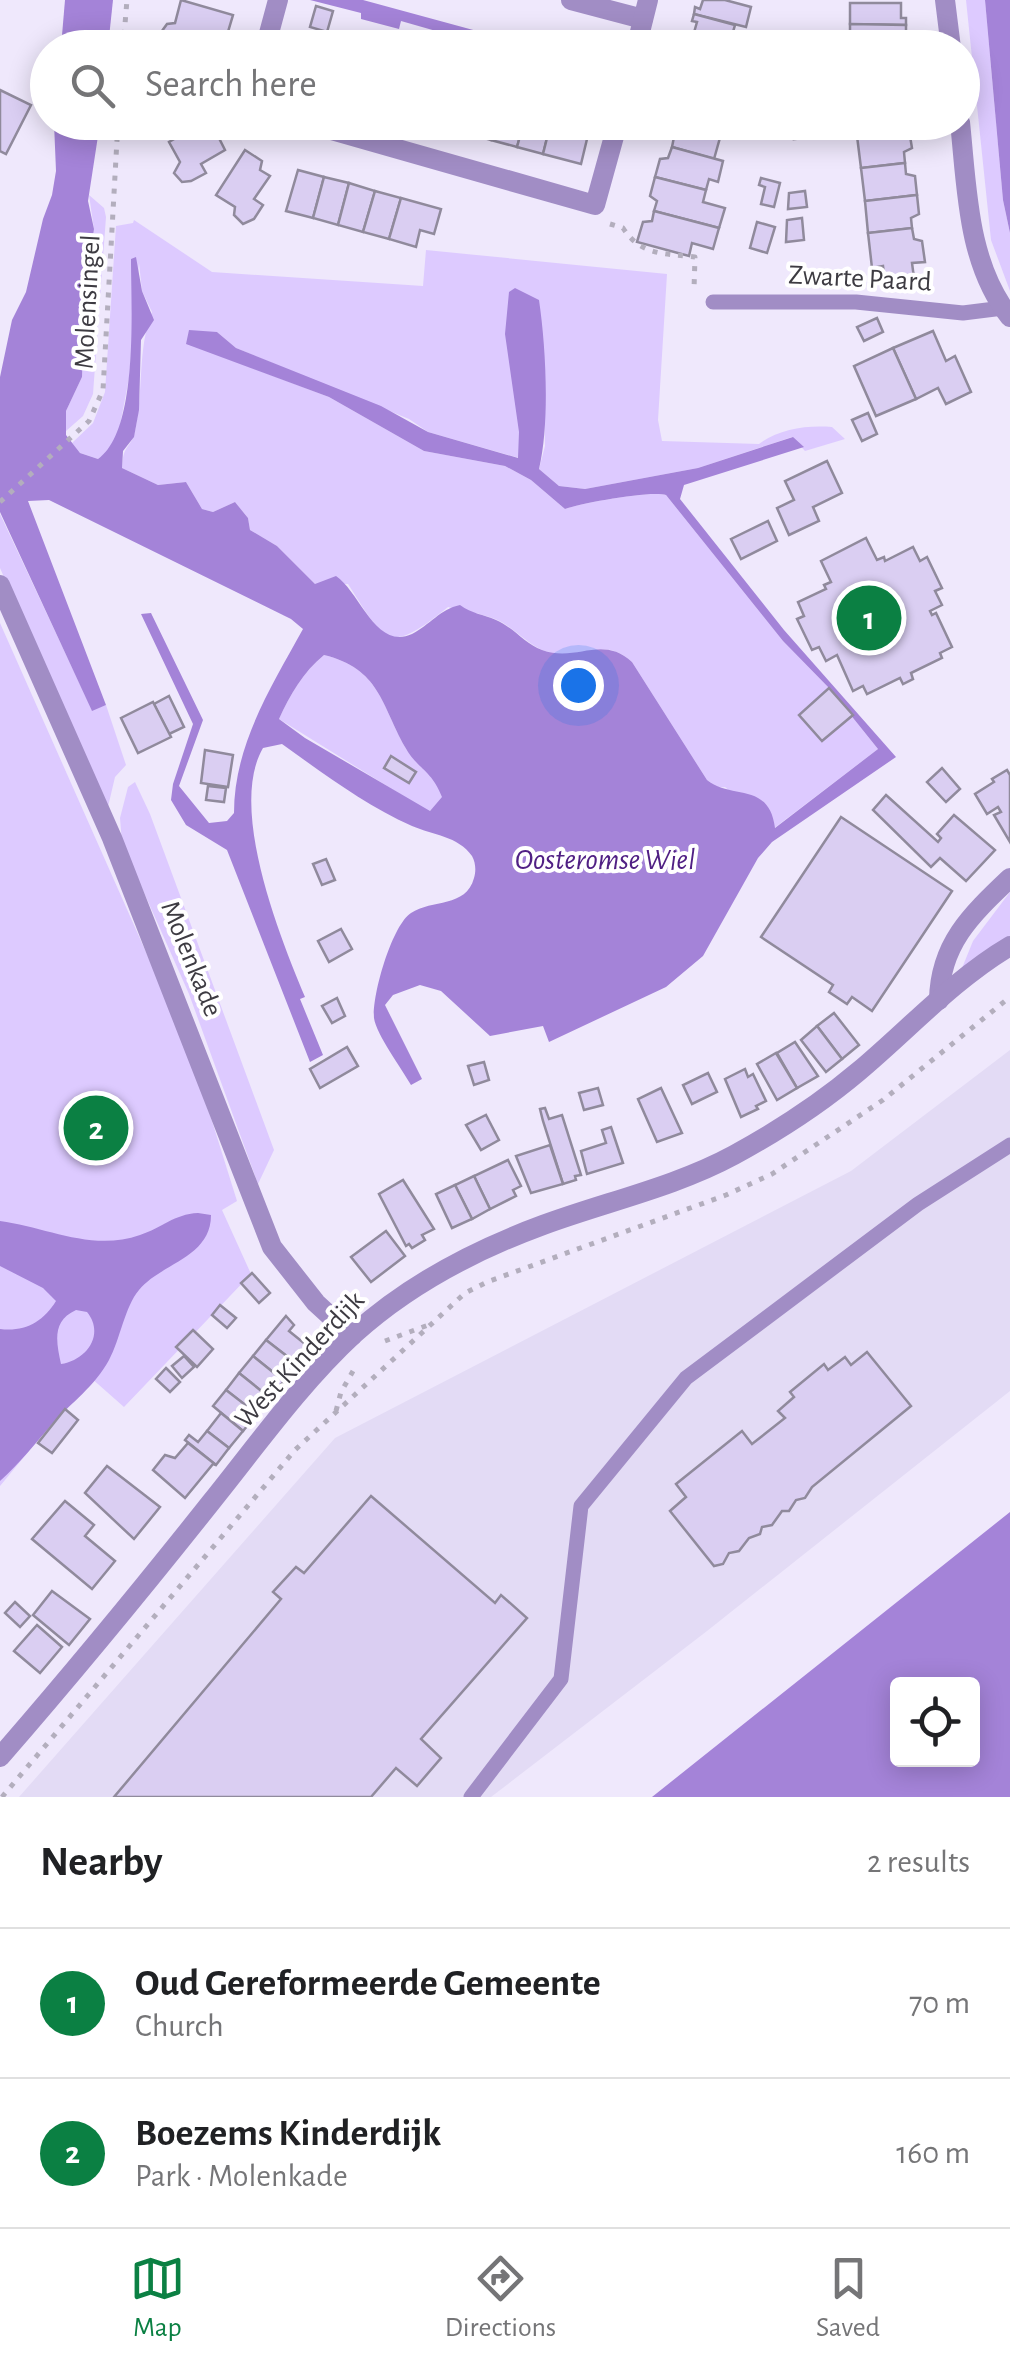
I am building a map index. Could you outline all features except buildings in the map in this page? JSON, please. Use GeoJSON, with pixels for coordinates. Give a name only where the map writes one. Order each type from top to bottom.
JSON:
{"type":"FeatureCollection","features":[{"type":"Feature","properties":{"kind":"street"},"geometry":{"type":"LineString","coordinates":[[270,30],[278,0]]}},
{"type":"Feature","properties":{"kind":"street"},"geometry":{"type":"LineString","coordinates":[[570,0],[646,10]]}},
{"type":"Feature","properties":{"kind":"street"},"geometry":{"type":"LineString","coordinates":[[945,0],[949,30]]}},
{"type":"Feature","properties":{"kind":"street"},"geometry":{"type":"LineString","coordinates":[[366,140],[594,205],[613,140]]}},
{"type":"Feature","properties":{"kind":"street","name":"Zwarte Paard"},"geometry":{"type":"LineString","coordinates":[[962,140],[972,232],[984,272],[1007,313]]}},
{"type":"Feature","properties":{"kind":"street","name":"Molenkade"},"geometry":{"type":"LineString","coordinates":[[0,585],[120,856],[272,1247],[316,1303],[352,1336]]}},
{"type":"Feature","properties":{"kind":"street"},"geometry":{"type":"LineString","coordinates":[[939,1000],[940,974],[955,937],[1010,878]]}},
{"type":"Feature","properties":{"kind":"street","name":"West Kinderdijk"},"geometry":{"type":"LineString","coordinates":[[0,1756],[88,1657],[282,1415],[352,1336],[392,1302],[449,1267],[540,1226],[729,1158],[788,1125],[1010,946]]}},
{"type":"Feature","properties":{"kind":"lane","name":"Zwarte Paard"},"geometry":{"type":"LineString","coordinates":[[713,302],[856,302],[963,313],[1007,313]]}},
{"type":"Feature","properties":{"kind":"lane"},"geometry":{"type":"LineString","coordinates":[[471,1797],[561,1679],[582,1506],[686,1378],[918,1204],[1010,1145]]}},
{"type":"Feature","properties":{"kind":"path"},"geometry":{"type":"LineString","coordinates":[[124,30],[127,0]]}},
{"type":"Feature","properties":{"kind":"path","name":"Molensingel"},"geometry":{"type":"LineString","coordinates":[[0,502],[89,421],[103,390],[117,140]]}},
{"type":"Feature","properties":{"kind":"path"},"geometry":{"type":"LineString","coordinates":[[604,219],[623,228],[631,242],[645,250],[695,257],[694,287]]}},
{"type":"Feature","properties":{"kind":"path","name":"West Kinderdijk"},"geometry":{"type":"LineString","coordinates":[[2,1797],[295,1450],[434,1323],[381,1343]]}},
{"type":"Feature","properties":{"kind":"path","name":"West Kinderdijk"},"geometry":{"type":"LineString","coordinates":[[336,1413],[341,1392],[358,1364]]}},
{"type":"Feature","properties":{"kind":"shaded area"},"geometry":{"type":"Polygon","coordinates":[[[966,0],[985,0],[1003,200],[1010,233],[1010,291],[991,240],[980,134],[980,30],[969,30],[966,0]]]}},
{"type":"Feature","properties":{"kind":"shaded area"},"geometry":{"type":"Polygon","coordinates":[[[89,195],[104,208],[106,217],[93,394],[83,416],[66,431],[66,411],[82,377],[85,294],[94,229],[89,195]]]}},
{"type":"Feature","properties":{"kind":"shaded area"},"geometry":{"type":"Polygon","coordinates":[[[134,220],[212,272],[423,286],[426,250],[667,274],[658,420],[662,441],[759,444],[784,432],[822,427],[832,427],[845,439],[805,451],[792,437],[698,468],[585,489],[559,486],[539,469],[545,446],[544,397],[519,432],[519,458],[428,432],[409,419],[236,348],[217,332],[186,343],[329,397],[424,451],[505,466],[531,480],[565,509],[632,496],[666,495],[783,641],[829,688],[878,749],[773,829],[725,787],[717,788],[707,780],[632,662],[622,655],[604,649],[568,654],[548,652],[495,619],[448,607],[413,632],[390,636],[371,620],[348,584],[316,585],[277,546],[250,530],[248,518],[235,502],[213,512],[202,509],[186,482],[158,485],[122,468],[135,431],[144,341],[152,312],[142,291],[139,263],[129,378],[118,436],[98,459],[80,453],[72,443],[93,423],[105,392],[116,226],[134,220]]]}},
{"type":"Feature","properties":{"kind":"shaded area"},"geometry":{"type":"Polygon","coordinates":[[[0,514],[92,710],[106,705],[126,765],[115,777],[107,811],[0,568],[0,514]]]}},
{"type":"Feature","properties":{"kind":"shaded area"},"geometry":{"type":"Polygon","coordinates":[[[0,623],[169,1004],[237,1201],[222,1210],[251,1274],[124,1407],[90,1377],[0,1486],[0,623]]]}},
{"type":"Feature","properties":{"kind":"shaded area"},"geometry":{"type":"Polygon","coordinates":[[[324,655],[357,669],[377,690],[408,752],[432,775],[440,789],[443,797],[429,812],[279,719],[298,684],[324,655]]]}},
{"type":"Feature","properties":{"kind":"shaded area"},"geometry":{"type":"Polygon","coordinates":[[[135,782],[274,1150],[258,1184],[189,994],[122,843],[120,818],[128,787],[135,782]]]}},
{"type":"Feature","properties":{"kind":"shaded area"},"geometry":{"type":"Polygon","coordinates":[[[1010,892],[1010,936],[960,973],[973,941],[1010,892]]]}},
{"type":"Feature","properties":{"kind":"shaded area"},"geometry":{"type":"Polygon","coordinates":[[[1010,1050],[1010,1391],[491,1797],[19,1797],[335,1438],[851,1171],[1010,1050]]]}},
{"type":"Feature","properties":{"kind":"water"},"geometry":{"type":"Polygon","coordinates":[[[65,0],[113,0],[110,30],[62,30],[65,0]]]}},
{"type":"Feature","properties":{"kind":"water"},"geometry":{"type":"Polygon","coordinates":[[[310,0],[363,0],[473,30],[432,30],[401,21],[399,29],[361,19],[361,13],[310,0]]]}},
{"type":"Feature","properties":{"kind":"water"},"geometry":{"type":"Polygon","coordinates":[[[985,0],[1010,0],[1010,233],[1003,200],[985,0]]]}},
{"type":"Feature","properties":{"kind":"water","name":"Oosteromse Wiel"},"geometry":{"type":"Polygon","coordinates":[[[55,140],[97,140],[88,201],[94,229],[85,294],[82,377],[66,411],[66,435],[80,453],[98,459],[111,444],[120,423],[130,366],[131,259],[136,257],[142,291],[154,320],[141,340],[139,410],[134,437],[123,451],[122,468],[158,485],[186,482],[202,509],[213,512],[235,502],[248,518],[250,530],[277,546],[315,584],[336,576],[388,634],[412,634],[460,605],[502,623],[542,650],[566,653],[599,649],[621,654],[632,662],[707,780],[757,797],[771,813],[775,828],[878,749],[829,688],[783,641],[666,495],[632,496],[565,509],[531,480],[505,466],[424,451],[329,397],[186,344],[189,330],[217,332],[236,348],[381,406],[428,432],[518,458],[519,432],[505,334],[509,292],[515,288],[539,300],[546,385],[539,469],[559,486],[585,489],[698,468],[793,437],[804,447],[684,485],[680,499],[784,630],[896,757],[772,842],[758,858],[703,956],[666,987],[549,1042],[543,1026],[490,1036],[441,991],[420,985],[393,995],[385,1005],[422,1079],[411,1085],[376,1025],[374,1007],[380,978],[390,945],[404,920],[419,909],[464,894],[475,876],[473,859],[452,840],[412,826],[361,799],[282,744],[263,748],[254,773],[254,837],[271,908],[305,997],[300,999],[323,1055],[310,1062],[227,850],[186,825],[171,800],[193,724],[141,614],[151,613],[203,720],[179,786],[209,823],[227,821],[234,813],[247,740],[303,629],[291,619],[49,500],[28,501],[106,705],[92,711],[0,512],[0,377],[12,320],[26,292],[52,195],[55,140]],[[324,655],[298,684],[279,719],[430,811],[442,797],[438,788],[410,754],[377,690],[357,669],[324,655]]]}},
{"type":"Feature","properties":{"kind":"water"},"geometry":{"type":"Polygon","coordinates":[[[190,1214],[211,1215],[203,1241],[139,1290],[103,1369],[0,1481],[0,1329],[32,1324],[56,1301],[43,1288],[0,1266],[0,1221],[104,1241],[140,1235],[190,1214]],[[76,1310],[59,1326],[61,1364],[79,1357],[94,1337],[87,1312],[76,1310]]]}},
{"type":"Feature","properties":{"kind":"water"},"geometry":{"type":"Polygon","coordinates":[[[1010,1512],[1010,1797],[652,1797],[1010,1512]]]}},
{"type":"Feature","properties":{"kind":"place","name":"Oud Gereformeerde Gemeente"},"geometry":{"type":"Point","coordinates":[869,618]}},
{"type":"Feature","properties":{"kind":"place","name":"Boezems Kinderdijk"},"geometry":{"type":"Point","coordinates":[96,1128]}}]}
